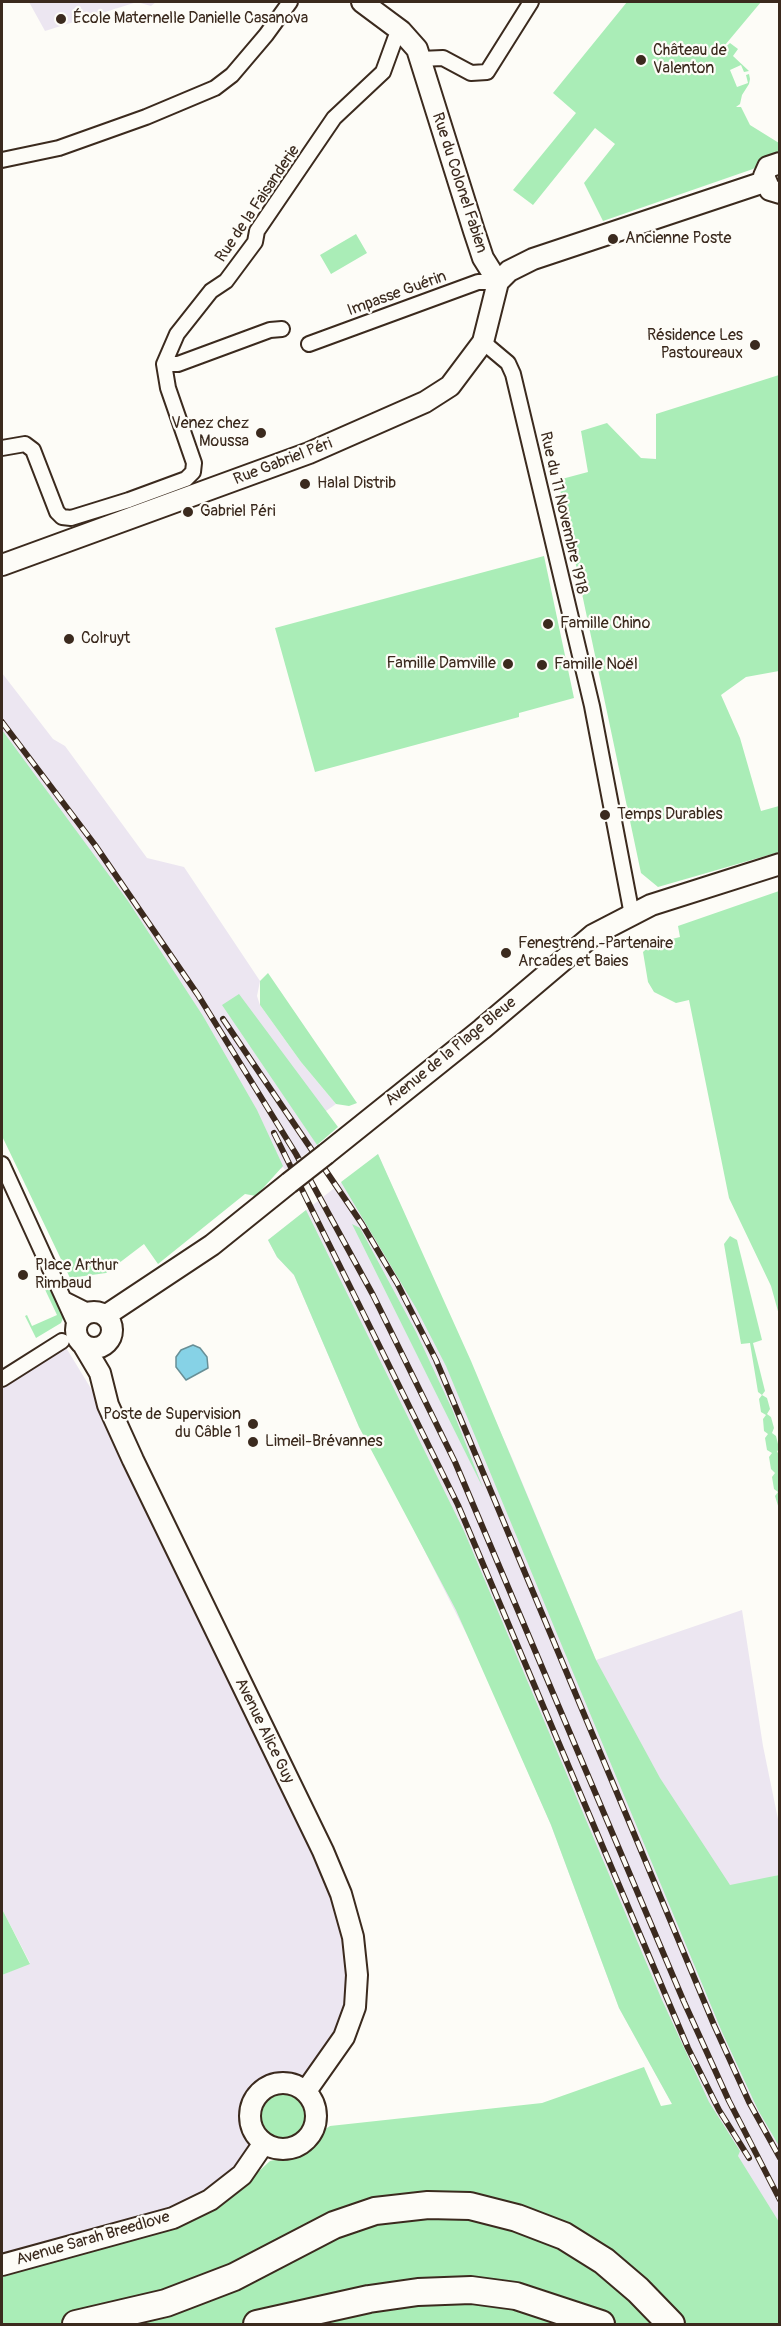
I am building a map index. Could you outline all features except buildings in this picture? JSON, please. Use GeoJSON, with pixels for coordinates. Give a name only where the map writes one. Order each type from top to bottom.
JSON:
{"type":"FeatureCollection","features":[{"type":"Feature","properties":{"kind":"highway"},"geometry":{"type":"LineString","coordinates":[[76,2325],[166,2303],[224,2281],[334,2224],[375,2211],[428,2205],[470,2206],[517,2218],[564,2236],[604,2261],[638,2290],[671,2325]]}},
{"type":"Feature","properties":{"kind":"highway"},"geometry":{"type":"LineString","coordinates":[[257,2325],[369,2299],[418,2292],[471,2290],[516,2296],[601,2325]]}},
{"type":"Feature","properties":{"kind":"main road","name":"Rue du Colonel Fabien"},"geometry":{"type":"LineString","coordinates":[[362,2],[401,31],[417,49],[480,249],[498,282]]}},
{"type":"Feature","properties":{"kind":"main road"},"geometry":{"type":"LineString","coordinates":[[498,282],[509,271],[533,260],[772,187],[768,167],[780,163]]}},
{"type":"Feature","properties":{"kind":"main road","name":"Rue Gabriel Péri"},"geometry":{"type":"LineString","coordinates":[[2,565],[133,508],[309,453],[425,402],[450,386],[483,342],[498,282]]}},
{"type":"Feature","properties":{"kind":"main road","name":"Avenue de la Plage Bleue"},"geometry":{"type":"LineString","coordinates":[[102,1317],[212,1245],[482,1029],[592,935],[678,895],[780,864]]}},
{"type":"Feature","properties":{"kind":"main road"},"geometry":{"type":"LineString","coordinates":[[80,1317],[102,1317],[111,1336],[104,1345],[93,1349],[75,1337],[80,1317]]}},
{"type":"Feature","properties":{"kind":"main road","name":"Avenue Alice Guy"},"geometry":{"type":"LineString","coordinates":[[75,1337],[100,1372],[108,1405],[323,1851],[350,1926],[357,1975],[355,2007],[344,2037],[306,2091]]}},
{"type":"Feature","properties":{"kind":"main road","name":"Avenue Alice Guy"},"geometry":{"type":"LineString","coordinates":[[100,1372],[104,1345]]}},
{"type":"Feature","properties":{"kind":"main road"},"geometry":{"type":"LineString","coordinates":[[285,2082],[306,2091],[314,2104],[316,2117],[313,2129],[305,2141],[294,2147],[281,2149],[264,2144],[251,2128],[249,2114],[253,2100],[262,2090],[273,2084],[285,2082]]}},
{"type":"Feature","properties":{"kind":"main road","name":"Avenue Sarah Breedlove"},"geometry":{"type":"LineString","coordinates":[[2,2265],[173,2218],[210,2200],[242,2175],[264,2144]]}},
{"type":"Feature","properties":{"kind":"street"},"geometry":{"type":"LineString","coordinates":[[2,160],[59,148],[146,117],[215,88],[232,75],[290,2]]}},
{"type":"Feature","properties":{"kind":"street"},"geometry":{"type":"LineString","coordinates":[[420,59],[443,58],[471,73],[487,72],[531,2]]}},
{"type":"Feature","properties":{"kind":"street","name":"Rue de la Faisanderie"},"geometry":{"type":"LineString","coordinates":[[164,364],[177,334],[210,291],[226,281],[255,242],[257,231],[334,118],[383,72],[395,39],[401,31]]}},
{"type":"Feature","properties":{"kind":"street","name":"Impasse Guérin"},"geometry":{"type":"LineString","coordinates":[[309,344],[478,282],[498,282]]}},
{"type":"Feature","properties":{"kind":"street"},"geometry":{"type":"LineString","coordinates":[[2,448],[25,444],[33,450],[57,512],[62,517],[71,518],[133,508],[186,479],[193,472],[194,463],[168,388],[164,364],[178,364],[270,330],[282,330]]}},
{"type":"Feature","properties":{"kind":"street","name":"Rue du 11 Novembre 1918"},"geometry":{"type":"LineString","coordinates":[[483,342],[508,363],[513,374],[592,706],[632,915]]}},
{"type":"Feature","properties":{"kind":"street"},"geometry":{"type":"LineString","coordinates":[[2,1164],[66,1300],[75,1337],[2,1379]]}},
{"type":"Feature","properties":{"kind":"street"},"geometry":{"type":"LineString","coordinates":[[66,1300],[102,1317]]}},
{"type":"Feature","properties":{"kind":"shaded area","name":"École Maternelle Danielle Casanova"},"geometry":{"type":"Polygon","coordinates":[[[29,2],[137,2],[45,31],[29,2]]]}},
{"type":"Feature","properties":{"kind":"shaded area"},"geometry":{"type":"Polygon","coordinates":[[[137,2],[156,2],[151,6],[137,2]]]}},
{"type":"Feature","properties":{"kind":"shaded area"},"geometry":{"type":"Polygon","coordinates":[[[2,673],[53,739],[65,746],[147,858],[184,867],[260,981],[257,996],[260,1005],[301,1062],[336,1104],[326,1111],[309,1115],[302,1120],[317,1145],[285,1170],[283,1167],[281,1169],[2,846],[2,673]]]}},
{"type":"Feature","properties":{"kind":"shaded area"},"geometry":{"type":"Polygon","coordinates":[[[378,1154],[512,1458],[596,1660],[742,1610],[763,1746],[779,1824],[779,1875],[770,1877],[779,1876],[779,2287],[619,2008],[551,1825],[478,1657],[397,1496],[359,1427],[294,1275],[277,1257],[268,1240],[378,1154]]]}},
{"type":"Feature","properties":{"kind":"shaded area"},"geometry":{"type":"Polygon","coordinates":[[[62,1341],[126,1446],[323,1851],[356,1987],[312,2083],[262,2090],[249,2114],[264,2143],[210,2200],[2,2263],[2,1975],[30,1963],[2,1909],[2,1383],[62,1341]]]}},
{"type":"Feature","properties":{"kind":"green space"},"geometry":{"type":"Polygon","coordinates":[[[627,2],[761,2],[715,57],[730,43],[738,49],[733,56],[749,71],[744,72],[741,65],[730,70],[737,87],[748,83],[746,75],[749,74],[750,79],[740,104],[736,107],[741,107],[750,125],[779,143],[779,151],[753,169],[603,221],[584,183],[615,144],[595,128],[533,205],[513,190],[576,113],[553,93],[627,2]]]}},
{"type":"Feature","properties":{"kind":"green space"},"geometry":{"type":"Polygon","coordinates":[[[356,234],[367,253],[331,274],[320,255],[356,234]]]}},
{"type":"Feature","properties":{"kind":"green space"},"geometry":{"type":"Polygon","coordinates":[[[779,375],[779,671],[746,677],[721,695],[740,738],[761,811],[779,806],[779,852],[658,887],[641,873],[558,480],[588,472],[581,431],[607,423],[641,458],[656,459],[656,414],[779,375]]]}},
{"type":"Feature","properties":{"kind":"green space"},"geometry":{"type":"Polygon","coordinates":[[[544,556],[574,698],[519,713],[519,717],[315,772],[275,628],[544,556]]]}},
{"type":"Feature","properties":{"kind":"green space"},"geometry":{"type":"Polygon","coordinates":[[[2,730],[128,901],[203,1016],[257,1110],[283,1166],[256,1196],[245,1194],[158,1264],[144,1244],[106,1273],[70,1278],[2,1136],[2,730]]]}},
{"type":"Feature","properties":{"kind":"green space"},"geometry":{"type":"Polygon","coordinates":[[[780,891],[779,1315],[771,1286],[729,1198],[689,1000],[676,1003],[654,992],[648,982],[643,952],[652,944],[680,937],[678,926],[780,891]]]}},
{"type":"Feature","properties":{"kind":"green space"},"geometry":{"type":"Polygon","coordinates":[[[268,973],[357,1103],[349,1106],[336,1104],[301,1062],[260,1005],[260,981],[268,973]]]}},
{"type":"Feature","properties":{"kind":"green space"},"geometry":{"type":"Polygon","coordinates":[[[239,994],[338,1127],[317,1145],[222,1005],[239,994]]]}},
{"type":"Feature","properties":{"kind":"green space"},"geometry":{"type":"Polygon","coordinates":[[[378,1154],[471,1361],[596,1660],[660,1778],[730,1885],[779,1875],[779,2146],[758,2110],[722,2032],[446,1366],[416,1308],[341,1182],[378,1154]]]}},
{"type":"Feature","properties":{"kind":"green space"},"geometry":{"type":"Polygon","coordinates":[[[306,1210],[464,1531],[662,2000],[709,2102],[740,2151],[738,2156],[779,2222],[779,2324],[2,2324],[2,2277],[178,2226],[255,2175],[270,2161],[279,2159],[330,2126],[542,2103],[644,2067],[661,2106],[672,2104],[619,2008],[551,1825],[456,1610],[359,1427],[294,1275],[277,1257],[268,1240],[306,1210]]]}},
{"type":"Feature","properties":{"kind":"green space"},"geometry":{"type":"Polygon","coordinates":[[[352,1224],[360,1228],[416,1332],[452,1409],[483,1488],[352,1224]]]}},
{"type":"Feature","properties":{"kind":"green space"},"geometry":{"type":"Polygon","coordinates":[[[730,1236],[737,1240],[762,1340],[753,1343],[765,1391],[762,1395],[758,1392],[750,1343],[741,1344],[724,1244],[730,1236]]]}},
{"type":"Feature","properties":{"kind":"green space"},"geometry":{"type":"Polygon","coordinates":[[[41,1281],[48,1281],[64,1316],[61,1323],[36,1338],[25,1316],[27,1315],[32,1326],[57,1315],[41,1281]]]}},
{"type":"Feature","properties":{"kind":"green space"},"geometry":{"type":"Polygon","coordinates":[[[762,1395],[767,1398],[770,1409],[767,1414],[771,1417],[774,1428],[772,1433],[776,1436],[779,1448],[777,1452],[780,1454],[779,1509],[775,1496],[778,1492],[774,1489],[772,1477],[775,1473],[771,1469],[769,1457],[772,1453],[767,1450],[765,1438],[768,1434],[764,1431],[763,1419],[766,1415],[761,1412],[759,1399],[762,1395]]]}},
{"type":"Feature","properties":{"kind":"green space"},"geometry":{"type":"Polygon","coordinates":[[[2,1909],[30,1964],[2,1975],[2,1909]]]}},
{"type":"Feature","properties":{"kind":"green space"},"geometry":{"type":"Polygon","coordinates":[[[282,2094],[291,2095],[299,2100],[304,2108],[304,2126],[299,2134],[291,2139],[282,2140],[273,2139],[265,2134],[260,2126],[259,2117],[260,2108],[265,2100],[273,2095],[282,2094]]]}},
{"type":"Feature","properties":{"kind":"water"},"geometry":{"type":"Polygon","coordinates":[[[193,1345],[200,1348],[207,1357],[208,1368],[186,1380],[176,1367],[176,1357],[181,1350],[193,1345]]]}},
{"type":"Feature","properties":{"kind":"railway"},"geometry":{"type":"LineString","coordinates":[[2,722],[95,845],[198,995],[296,1154],[373,1295],[455,1462],[684,2002],[729,2101],[780,2200]]}},
{"type":"Feature","properties":{"kind":"railway"},"geometry":{"type":"LineString","coordinates":[[223,1019],[362,1224],[397,1283],[436,1360],[714,2025],[749,2102],[780,2158]]}},
{"type":"Feature","properties":{"kind":"railway"},"geometry":{"type":"LineString","coordinates":[[274,1133],[458,1505],[688,2048],[719,2110],[749,2158]]}},
{"type":"Feature","properties":{"kind":"place","name":"École Maternelle Danielle Casanova"},"geometry":{"type":"Point","coordinates":[61,19]}},
{"type":"Feature","properties":{"kind":"place","name":"Château de Valenton"},"geometry":{"type":"Point","coordinates":[641,60]}},
{"type":"Feature","properties":{"kind":"place","name":"Ancienne Poste"},"geometry":{"type":"Point","coordinates":[613,239]}},
{"type":"Feature","properties":{"kind":"place","name":"Résidence Les Pastoureaux"},"geometry":{"type":"Point","coordinates":[755,345]}},
{"type":"Feature","properties":{"kind":"place","name":"Venez chez Moussa"},"geometry":{"type":"Point","coordinates":[261,433]}},
{"type":"Feature","properties":{"kind":"place","name":"Halal Distrib"},"geometry":{"type":"Point","coordinates":[305,484]}},
{"type":"Feature","properties":{"kind":"place","name":"Gabriel Péri"},"geometry":{"type":"Point","coordinates":[188,512]}},
{"type":"Feature","properties":{"kind":"place","name":"Famille Chino"},"geometry":{"type":"Point","coordinates":[548,624]}},
{"type":"Feature","properties":{"kind":"place","name":"Colruyt"},"geometry":{"type":"Point","coordinates":[69,639]}},
{"type":"Feature","properties":{"kind":"place","name":"Famille Damville"},"geometry":{"type":"Point","coordinates":[508,664]}},
{"type":"Feature","properties":{"kind":"place","name":"Famille Noël"},"geometry":{"type":"Point","coordinates":[542,665]}},
{"type":"Feature","properties":{"kind":"place","name":"Temps Durables"},"geometry":{"type":"Point","coordinates":[605,815]}},
{"type":"Feature","properties":{"kind":"place","name":"Fenestrend -Partenaire Arcades et Baies"},"geometry":{"type":"Point","coordinates":[506,953]}},
{"type":"Feature","properties":{"kind":"place","name":"Place Arthur Rimbaud"},"geometry":{"type":"Point","coordinates":[23,1275]}},
{"type":"Feature","properties":{"kind":"place","name":"Poste de Supervision du Câble 1"},"geometry":{"type":"Point","coordinates":[253,1424]}},
{"type":"Feature","properties":{"kind":"place","name":"Limeil-Brévannes"},"geometry":{"type":"Point","coordinates":[253,1442]}}]}
